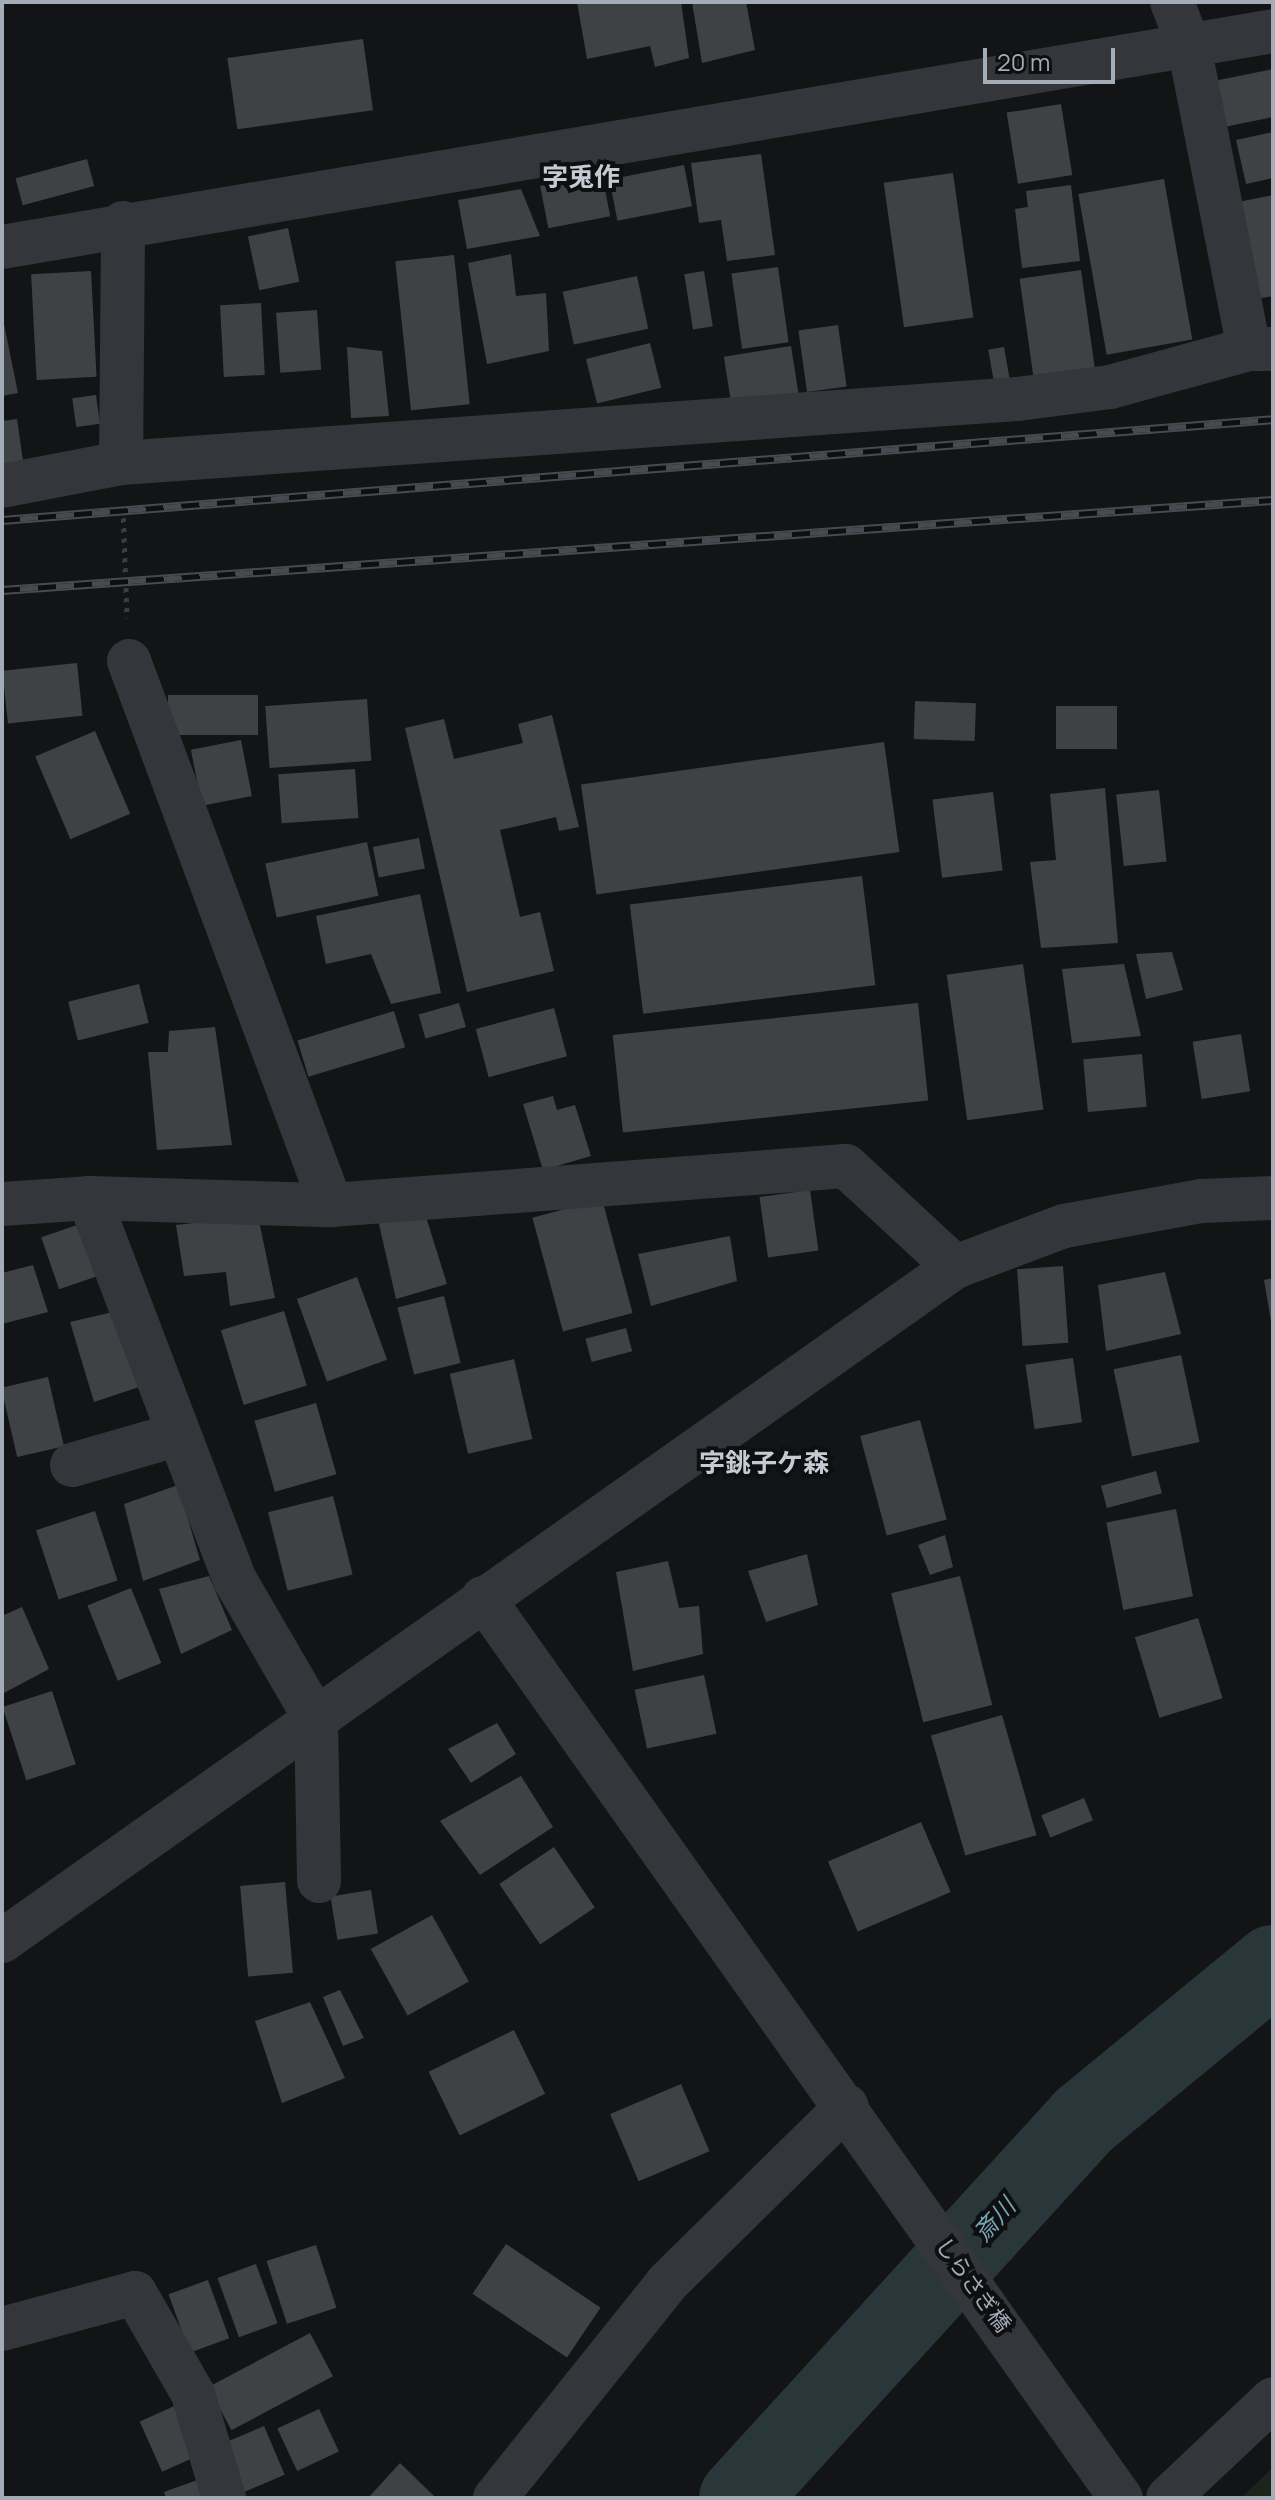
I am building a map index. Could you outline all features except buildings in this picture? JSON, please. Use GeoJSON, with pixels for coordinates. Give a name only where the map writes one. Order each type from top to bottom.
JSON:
{"type":"FeatureCollection","features":[{"type":"Feature","properties":{"kind":"street"},"geometry":{"type":"LineString","coordinates":[[2,486],[121,463],[1018,399],[1110,387],[1261,349],[1189,46],[1172,2]]}},
{"type":"Feature","properties":{"kind":"street"},"geometry":{"type":"LineString","coordinates":[[2,247],[123,223],[1273,31]]}},
{"type":"Feature","properties":{"kind":"street"},"geometry":{"type":"LineString","coordinates":[[121,463],[123,223]]}},
{"type":"Feature","properties":{"kind":"street"},"geometry":{"type":"LineString","coordinates":[[129,661],[331,1205]]}},
{"type":"Feature","properties":{"kind":"street"},"geometry":{"type":"LineString","coordinates":[[2,1204],[89,1198],[331,1205],[846,1166],[955,1267]]}},
{"type":"Feature","properties":{"kind":"street"},"geometry":{"type":"LineString","coordinates":[[89,1198],[235,1580],[316,1720],[319,1881]]}},
{"type":"Feature","properties":{"kind":"street"},"geometry":{"type":"LineString","coordinates":[[2,1941],[955,1267],[1064,1226],[1202,1201],[1273,1198]]}},
{"type":"Feature","properties":{"kind":"street"},"geometry":{"type":"LineString","coordinates":[[72,1465],[179,1434]]}},
{"type":"Feature","properties":{"kind":"street","name":"しらさぎ橋"},"geometry":{"type":"LineString","coordinates":[[483,1598],[1084,2438],[1121,2498]]}},
{"type":"Feature","properties":{"kind":"street"},"geometry":{"type":"LineString","coordinates":[[495,2498],[667,2283],[855,2119]]}},
{"type":"Feature","properties":{"kind":"street"},"geometry":{"type":"LineString","coordinates":[[2,2329],[135,2293],[193,2394],[224,2498]]}},
{"type":"Feature","properties":{"kind":"street"},"geometry":{"type":"LineString","coordinates":[[1168,2498],[1273,2399]]}},
{"type":"Feature","properties":{"kind":"path"},"geometry":{"type":"LineString","coordinates":[[121,463],[129,661]]}},
{"type":"Feature","properties":{"kind":"shaded area"},"geometry":{"type":"Polygon","coordinates":[[[1273,2467],[1273,2498],[1241,2498],[1273,2467]]]}},
{"type":"Feature","properties":{"kind":"waterway","name":"斎川"},"geometry":{"type":"LineString","coordinates":[[739,2498],[1084,2120],[1273,1965]]}},
{"type":"Feature","properties":{"kind":"railway"},"geometry":{"type":"LineString","coordinates":[[2,520],[1273,419]]}},
{"type":"Feature","properties":{"kind":"railway"},"geometry":{"type":"LineString","coordinates":[[2,590],[1273,500]]}},
{"type":"Feature","properties":{"kind":"district","name":"字兎作"},"geometry":{"type":"Point","coordinates":[581,177]}},
{"type":"Feature","properties":{"kind":"district","name":"字銚子ケ森"},"geometry":{"type":"Point","coordinates":[764,1463]}}]}
